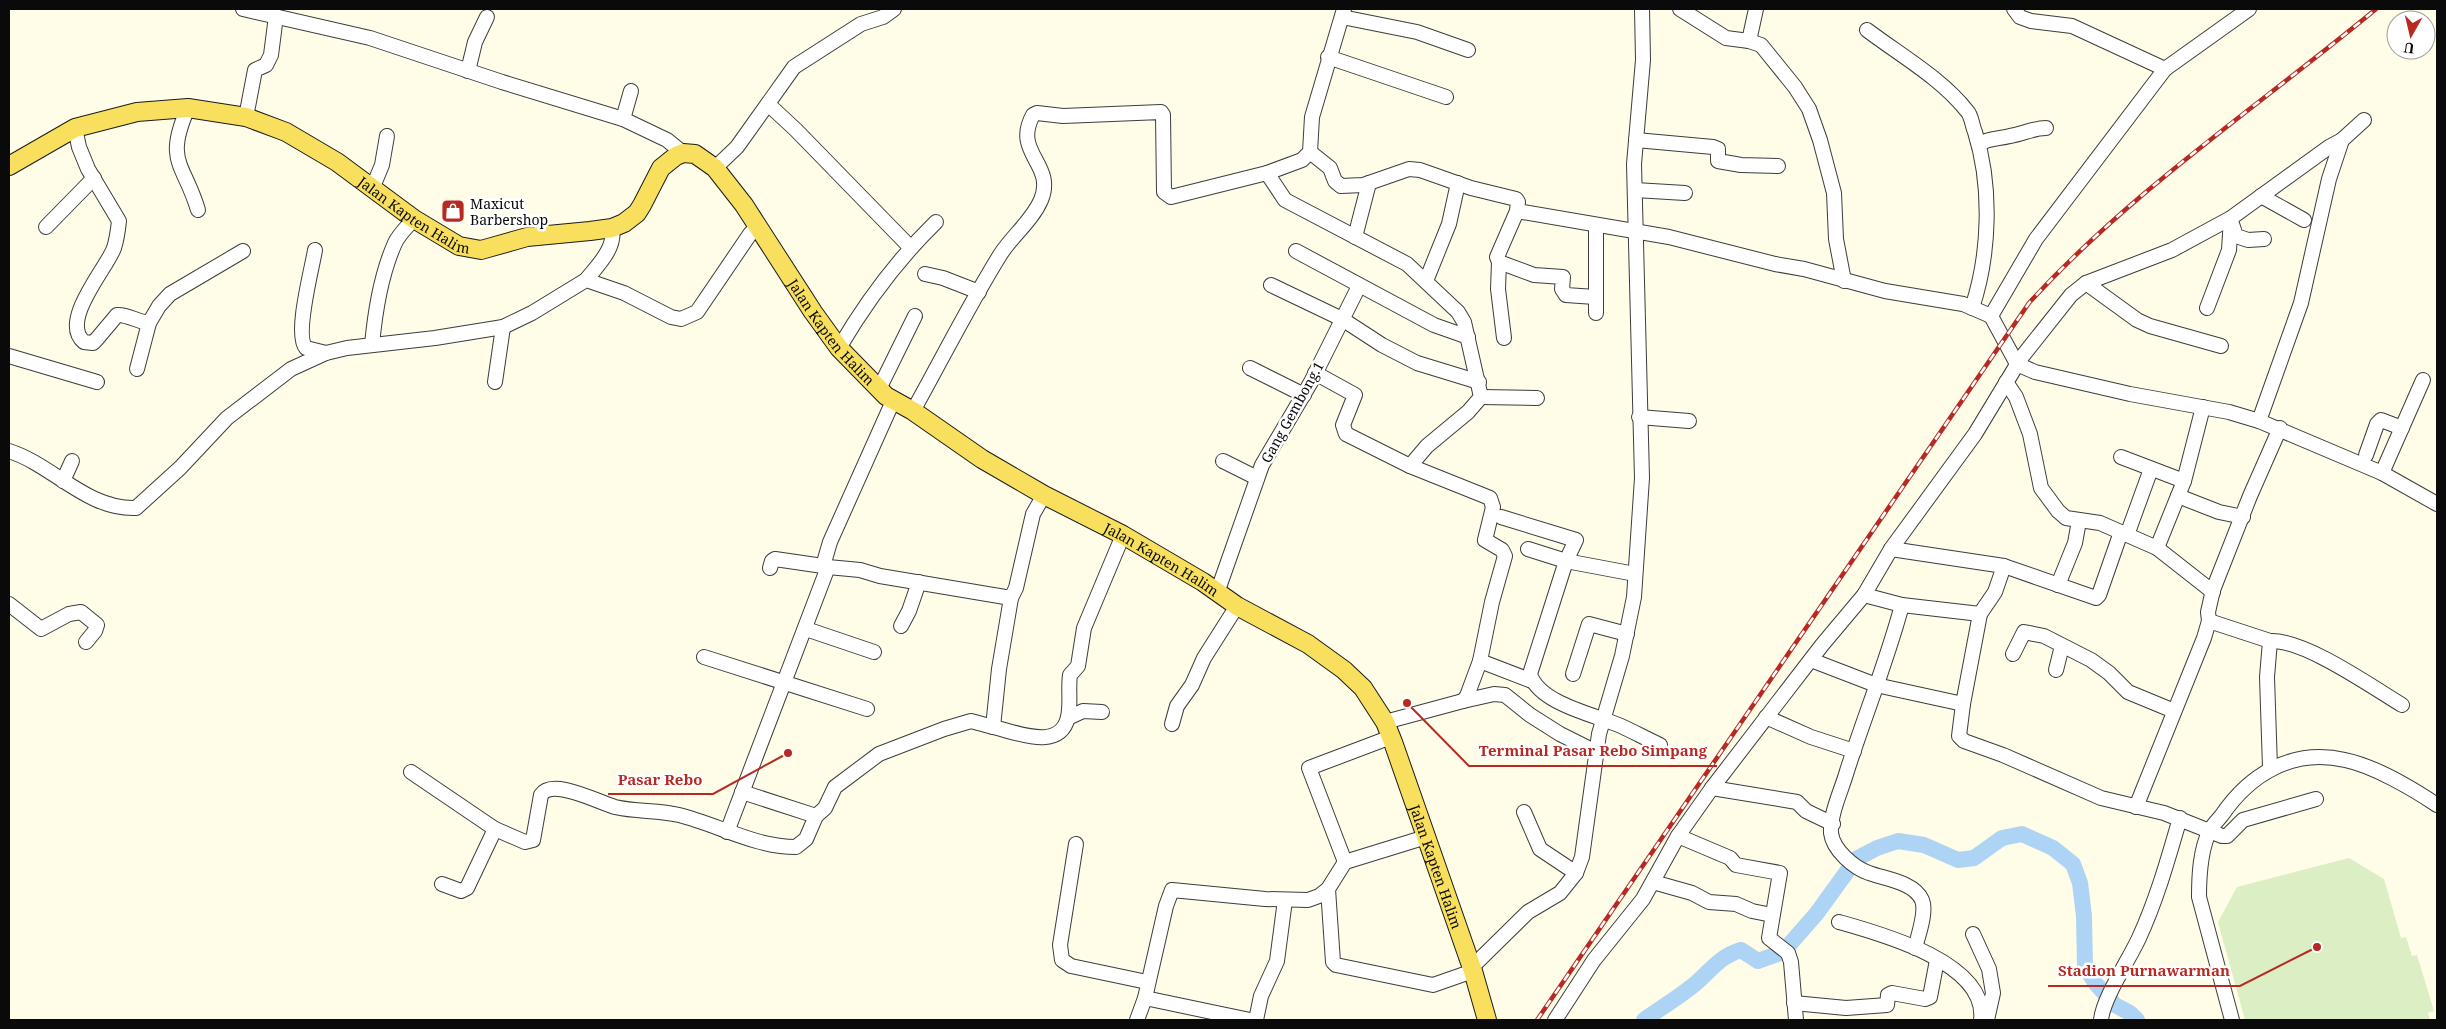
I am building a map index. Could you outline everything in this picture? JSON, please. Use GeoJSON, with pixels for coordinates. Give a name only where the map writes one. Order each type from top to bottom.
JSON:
{"type":"FeatureCollection","features":[{"type":"Feature","properties":{"kind":"main road","name":"Jalan Kapten Halim"},"geometry":{"type":"LineString","coordinates":[[9,166],[75,128],[137,112],[188,108],[246,116],[286,132],[336,162],[414,219],[458,246],[481,250],[527,236],[612,228],[624,223],[637,213],[661,168],[671,159],[683,153],[695,154],[715,168],[758,226],[813,312],[839,348],[893,401],[913,411],[982,459],[1044,495],[1123,535],[1237,606],[1308,644],[1344,670],[1373,701],[1388,730],[1472,969],[1487,1020]]}},
{"type":"Feature","properties":{"kind":"street"},"geometry":{"type":"LineString","coordinates":[[243,9],[370,38],[468,71],[623,118],[667,140],[683,153]]}},
{"type":"Feature","properties":{"kind":"street"},"geometry":{"type":"LineString","coordinates":[[715,168],[737,147],[794,67],[861,24],[883,18],[894,9]]}},
{"type":"Feature","properties":{"kind":"street"},"geometry":{"type":"LineString","coordinates":[[1328,889],[1333,962],[1336,965],[1433,985],[1472,969],[1528,912],[1560,893],[1576,873],[1582,857],[1602,719],[1627,634],[1634,597],[1642,478],[1639,417],[1641,367],[1634,230],[1634,157],[1644,60],[1642,9]]}},
{"type":"Feature","properties":{"kind":"street"},"geometry":{"type":"LineString","coordinates":[[1680,9],[1719,34],[1749,40],[1766,50],[1808,109],[1820,140],[1834,194],[1836,239],[1844,281]]}},
{"type":"Feature","properties":{"kind":"street"},"geometry":{"type":"LineString","coordinates":[[1749,40],[1756,9]]}},
{"type":"Feature","properties":{"kind":"street"},"geometry":{"type":"LineString","coordinates":[[2014,9],[2020,16],[2030,21],[2072,26],[2165,69]]}},
{"type":"Feature","properties":{"kind":"street"},"geometry":{"type":"LineString","coordinates":[[1991,316],[2036,239],[2165,69],[2248,9]]}},
{"type":"Feature","properties":{"kind":"street"},"geometry":{"type":"LineString","coordinates":[[913,411],[1007,244],[1030,218],[1042,199],[1045,181],[1037,162],[1029,151],[1026,137],[1030,121],[1037,113],[1063,116],[1161,112],[1164,115],[1164,192],[1171,197],[1267,173],[1302,160],[1310,152],[1312,117],[1328,57],[1343,13],[1417,32],[1468,50]]}},
{"type":"Feature","properties":{"kind":"street"},"geometry":{"type":"LineString","coordinates":[[246,116],[255,70],[266,65],[271,54],[276,16]]}},
{"type":"Feature","properties":{"kind":"street"},"geometry":{"type":"LineString","coordinates":[[468,71],[475,42],[487,17]]}},
{"type":"Feature","properties":{"kind":"street"},"geometry":{"type":"LineString","coordinates":[[1867,30],[1929,75],[1969,112],[1979,144],[1987,211],[1984,257],[1972,308]]}},
{"type":"Feature","properties":{"kind":"street"},"geometry":{"type":"LineString","coordinates":[[1328,57],[1446,97]]}},
{"type":"Feature","properties":{"kind":"street"},"geometry":{"type":"LineString","coordinates":[[623,118],[632,91]]}},
{"type":"Feature","properties":{"kind":"street"},"geometry":{"type":"LineString","coordinates":[[768,104],[796,130],[910,247]]}},
{"type":"Feature","properties":{"kind":"street"},"geometry":{"type":"LineString","coordinates":[[188,108],[180,126],[176,151],[178,162],[198,210]]}},
{"type":"Feature","properties":{"kind":"street"},"geometry":{"type":"LineString","coordinates":[[1555,1020],[1594,960],[1636,909],[1678,836],[1712,788],[1766,717],[1864,595],[1891,550],[1970,441],[2017,364],[2071,295],[2086,283],[2172,250],[2232,221],[2262,196],[2329,147],[2342,140],[2364,120]]}},
{"type":"Feature","properties":{"kind":"street"},"geometry":{"type":"LineString","coordinates":[[75,128],[79,147],[94,178],[116,212],[118,226],[114,250],[101,268],[81,308],[78,320],[79,335],[84,342],[93,343],[117,315],[123,315],[138,322],[149,324]]}},
{"type":"Feature","properties":{"kind":"street"},"geometry":{"type":"LineString","coordinates":[[1979,144],[1989,139],[2011,136],[2034,128],[2046,128]]}},
{"type":"Feature","properties":{"kind":"street"},"geometry":{"type":"LineString","coordinates":[[372,189],[382,165],[387,136]]}},
{"type":"Feature","properties":{"kind":"street"},"geometry":{"type":"LineString","coordinates":[[1636,140],[1713,147],[1718,148],[1718,161],[1741,165],[1778,166]]}},
{"type":"Feature","properties":{"kind":"street"},"geometry":{"type":"LineString","coordinates":[[2259,421],[2301,303],[2329,179],[2342,140]]}},
{"type":"Feature","properties":{"kind":"street"},"geometry":{"type":"LineString","coordinates":[[1310,152],[1330,168],[1338,184],[1350,186],[1369,183],[1409,168],[1516,199],[1518,202],[1517,212],[1498,257],[1498,289],[1504,338]]}},
{"type":"Feature","properties":{"kind":"street"},"geometry":{"type":"LineString","coordinates":[[1267,173],[1285,200],[1406,264],[1458,312],[1464,322],[1481,396],[1468,412],[1427,446],[1410,466]]}},
{"type":"Feature","properties":{"kind":"street"},"geometry":{"type":"LineString","coordinates":[[46,227],[94,178]]}},
{"type":"Feature","properties":{"kind":"street"},"geometry":{"type":"LineString","coordinates":[[1356,237],[1369,183]]}},
{"type":"Feature","properties":{"kind":"street"},"geometry":{"type":"LineString","coordinates":[[1426,281],[1449,224],[1458,183]]}},
{"type":"Feature","properties":{"kind":"street"},"geometry":{"type":"LineString","coordinates":[[1635,190],[1685,193]]}},
{"type":"Feature","properties":{"kind":"street"},"geometry":{"type":"LineString","coordinates":[[2262,196],[2304,220]]}},
{"type":"Feature","properties":{"kind":"street"},"geometry":{"type":"LineString","coordinates":[[1517,212],[1634,230],[1804,269],[1844,281],[1972,308],[1991,316],[2017,364],[2035,372],[2130,394],[2203,407],[2259,421],[2280,428],[2382,473],[2437,504]]}},
{"type":"Feature","properties":{"kind":"street"},"geometry":{"type":"LineString","coordinates":[[372,345],[375,316],[390,257],[396,242],[414,219]]}},
{"type":"Feature","properties":{"kind":"street"},"geometry":{"type":"LineString","coordinates":[[2232,221],[2236,236],[2248,240],[2264,239]]}},
{"type":"Feature","properties":{"kind":"street"},"geometry":{"type":"LineString","coordinates":[[2207,308],[2229,250],[2232,221]]}},
{"type":"Feature","properties":{"kind":"street"},"geometry":{"type":"LineString","coordinates":[[839,348],[863,307],[910,247],[936,222]]}},
{"type":"Feature","properties":{"kind":"street"},"geometry":{"type":"LineString","coordinates":[[1596,225],[1596,313]]}},
{"type":"Feature","properties":{"kind":"street"},"geometry":{"type":"LineString","coordinates":[[586,280],[624,293],[671,317],[681,319],[691,317],[697,312],[750,234],[758,226]]}},
{"type":"Feature","properties":{"kind":"street"},"geometry":{"type":"LineString","coordinates":[[9,451],[82,493],[121,509],[136,508],[180,468],[227,418],[259,391],[290,369],[326,353],[503,327],[532,313],[586,280],[600,263],[612,242],[612,228]]}},
{"type":"Feature","properties":{"kind":"street"},"geometry":{"type":"LineString","coordinates":[[315,250],[306,301],[302,339],[306,348],[326,353]]}},
{"type":"Feature","properties":{"kind":"street"},"geometry":{"type":"LineString","coordinates":[[137,369],[149,324],[159,306],[170,294],[243,251]]}},
{"type":"Feature","properties":{"kind":"street"},"geometry":{"type":"LineString","coordinates":[[1296,251],[1434,325],[1468,337]]}},
{"type":"Feature","properties":{"kind":"street"},"geometry":{"type":"LineString","coordinates":[[1499,262],[1534,275],[1563,277],[1562,289],[1566,295],[1595,297]]}},
{"type":"Feature","properties":{"kind":"street"},"geometry":{"type":"LineString","coordinates":[[925,274],[943,278],[979,292]]}},
{"type":"Feature","properties":{"kind":"street"},"geometry":{"type":"LineString","coordinates":[[2086,283],[2137,320],[2189,338],[2221,346]]}},
{"type":"Feature","properties":{"kind":"street"},"geometry":{"type":"LineString","coordinates":[[1271,285],[1342,319],[1382,345],[1417,363],[1479,382]]}},
{"type":"Feature","properties":{"kind":"street","name":"Gang Gembong.1"},"geometry":{"type":"LineString","coordinates":[[1217,593],[1262,465],[1316,373],[1359,286]]}},
{"type":"Feature","properties":{"kind":"street"},"geometry":{"type":"LineString","coordinates":[[879,388],[915,316]]}},
{"type":"Feature","properties":{"kind":"street"},"geometry":{"type":"LineString","coordinates":[[495,382],[503,327]]}},
{"type":"Feature","properties":{"kind":"street"},"geometry":{"type":"LineString","coordinates":[[9,356],[97,382]]}},
{"type":"Feature","properties":{"kind":"street"},"geometry":{"type":"LineString","coordinates":[[1250,368],[1304,395]]}},
{"type":"Feature","properties":{"kind":"street"},"geometry":{"type":"LineString","coordinates":[[1316,373],[1355,395],[1343,425],[1346,434],[1410,466],[1490,498],[1493,501],[1486,540],[1502,550],[1504,561],[1492,602],[1480,661],[1463,701]]}},
{"type":"Feature","properties":{"kind":"street"},"geometry":{"type":"LineString","coordinates":[[2382,473],[2422,380]]}},
{"type":"Feature","properties":{"kind":"street"},"geometry":{"type":"LineString","coordinates":[[2006,382],[2016,397],[2030,434],[2044,494],[2066,518],[2092,521],[2157,548],[2213,592]]}},
{"type":"Feature","properties":{"kind":"street"},"geometry":{"type":"LineString","coordinates":[[1481,396],[1537,398]]}},
{"type":"Feature","properties":{"kind":"street"},"geometry":{"type":"LineString","coordinates":[[727,832],[806,628],[825,566],[830,542],[893,401]]}},
{"type":"Feature","properties":{"kind":"street"},"geometry":{"type":"LineString","coordinates":[[2157,548],[2184,481],[2203,407]]}},
{"type":"Feature","properties":{"kind":"street"},"geometry":{"type":"LineString","coordinates":[[1639,417],[1689,421]]}},
{"type":"Feature","properties":{"kind":"street"},"geometry":{"type":"LineString","coordinates":[[2366,455],[2377,424],[2381,420],[2402,428]]}},
{"type":"Feature","properties":{"kind":"street"},"geometry":{"type":"LineString","coordinates":[[2136,807],[2209,621],[2208,612],[2213,592],[2280,428]]}},
{"type":"Feature","properties":{"kind":"street"},"geometry":{"type":"LineString","coordinates":[[2121,458],[2184,481]]}},
{"type":"Feature","properties":{"kind":"street"},"geometry":{"type":"LineString","coordinates":[[63,481],[72,461]]}},
{"type":"Feature","properties":{"kind":"street"},"geometry":{"type":"LineString","coordinates":[[1223,461],[1258,478]]}},
{"type":"Feature","properties":{"kind":"street"},"geometry":{"type":"LineString","coordinates":[[1891,550],[2004,566],[2092,597],[2099,595],[2151,469]]}},
{"type":"Feature","properties":{"kind":"street"},"geometry":{"type":"LineString","coordinates":[[993,727],[999,669],[1011,598],[1016,588],[1033,514],[1044,495]]}},
{"type":"Feature","properties":{"kind":"street"},"geometry":{"type":"LineString","coordinates":[[2178,496],[2220,512],[2243,517]]}},
{"type":"Feature","properties":{"kind":"street"},"geometry":{"type":"LineString","coordinates":[[1501,517],[1576,540],[1566,561],[1530,674],[1532,681]]}},
{"type":"Feature","properties":{"kind":"street"},"geometry":{"type":"LineString","coordinates":[[2058,585],[2075,543],[2079,521]]}},
{"type":"Feature","properties":{"kind":"street"},"geometry":{"type":"LineString","coordinates":[[1068,718],[1070,675],[1078,666],[1084,628],[1123,535]]}},
{"type":"Feature","properties":{"kind":"street"},"geometry":{"type":"LineString","coordinates":[[1528,549],[1566,561],[1635,574]]}},
{"type":"Feature","properties":{"kind":"street"},"geometry":{"type":"LineString","coordinates":[[770,568],[772,561],[775,559],[1011,598]]}},
{"type":"Feature","properties":{"kind":"street"},"geometry":{"type":"LineString","coordinates":[[2004,566],[1995,592],[1980,614],[1963,704],[1959,736],[1964,742],[2003,755],[2101,798],[2180,818],[2227,836],[2243,820],[2316,799]]}},
{"type":"Feature","properties":{"kind":"street"},"geometry":{"type":"LineString","coordinates":[[901,626],[909,611],[919,582]]}},
{"type":"Feature","properties":{"kind":"street"},"geometry":{"type":"LineString","coordinates":[[1864,595],[1902,605],[1980,614]]}},
{"type":"Feature","properties":{"kind":"street"},"geometry":{"type":"LineString","coordinates":[[9,604],[42,630],[69,614],[81,612],[97,624],[95,631],[86,642]]}},
{"type":"Feature","properties":{"kind":"street"},"geometry":{"type":"LineString","coordinates":[[1902,605],[1887,649],[1885,666],[1876,685],[1854,750],[1831,834],[1835,844],[1851,862],[1868,873],[1884,876],[1906,886],[1921,897],[1923,902],[1922,916],[1915,948]]}},
{"type":"Feature","properties":{"kind":"street"},"geometry":{"type":"LineString","coordinates":[[1172,724],[1177,706],[1192,685],[1204,658],[1237,606]]}},
{"type":"Feature","properties":{"kind":"street"},"geometry":{"type":"LineString","coordinates":[[2209,621],[2270,641],[2280,640],[2306,650],[2341,668],[2402,705]]}},
{"type":"Feature","properties":{"kind":"street"},"geometry":{"type":"LineString","coordinates":[[1573,674],[1589,624],[1627,634]]}},
{"type":"Feature","properties":{"kind":"street"},"geometry":{"type":"LineString","coordinates":[[806,628],[874,652]]}},
{"type":"Feature","properties":{"kind":"street"},"geometry":{"type":"LineString","coordinates":[[2013,654],[2024,632],[2044,636],[2091,660],[2109,673],[2128,692],[2174,711]]}},
{"type":"Feature","properties":{"kind":"street"},"geometry":{"type":"LineString","coordinates":[[2270,641],[2267,677],[2270,768]]}},
{"type":"Feature","properties":{"kind":"street"},"geometry":{"type":"LineString","coordinates":[[2056,670],[2062,646]]}},
{"type":"Feature","properties":{"kind":"street"},"geometry":{"type":"LineString","coordinates":[[704,657],[867,709]]}},
{"type":"Feature","properties":{"kind":"street"},"geometry":{"type":"LineString","coordinates":[[1811,660],[1876,685],[1963,704]]}},
{"type":"Feature","properties":{"kind":"street"},"geometry":{"type":"LineString","coordinates":[[1480,661],[1532,681],[1568,707],[1602,719],[1660,745]]}},
{"type":"Feature","properties":{"kind":"street"},"geometry":{"type":"LineString","coordinates":[[1345,862],[1309,768],[1388,730],[1463,701],[1494,694],[1505,695],[1530,715],[1560,734],[1596,752]]}},
{"type":"Feature","properties":{"kind":"street"},"geometry":{"type":"LineString","coordinates":[[411,772],[495,829],[530,842],[534,838],[541,795],[544,791],[557,789],[579,793],[615,807],[678,815],[753,840],[796,847],[806,839],[816,816],[825,808],[835,787],[879,754],[944,729],[971,721],[1046,738],[1056,735],[1068,718],[1082,711],[1102,712]]}},
{"type":"Feature","properties":{"kind":"street"},"geometry":{"type":"LineString","coordinates":[[1766,717],[1811,736],[1854,750]]}},
{"type":"Feature","properties":{"kind":"street"},"geometry":{"type":"LineString","coordinates":[[2232,1020],[2199,897],[2199,868],[2210,830],[2239,793],[2270,768],[2306,759],[2332,758],[2346,760],[2381,774],[2437,805]]}},
{"type":"Feature","properties":{"kind":"street"},"geometry":{"type":"LineString","coordinates":[[1712,788],[1797,802],[1806,812],[1833,824]]}},
{"type":"Feature","properties":{"kind":"street"},"geometry":{"type":"LineString","coordinates":[[742,792],[816,816]]}},
{"type":"Feature","properties":{"kind":"street"},"geometry":{"type":"LineString","coordinates":[[1524,812],[1540,849],[1576,873]]}},
{"type":"Feature","properties":{"kind":"street"},"geometry":{"type":"LineString","coordinates":[[2101,1020],[2104,1005],[2131,956],[2161,887],[2180,818]]}},
{"type":"Feature","properties":{"kind":"street"},"geometry":{"type":"LineString","coordinates":[[442,884],[461,891],[467,888],[495,829]]}},
{"type":"Feature","properties":{"kind":"street"},"geometry":{"type":"LineString","coordinates":[[1678,836],[1730,858],[1736,865],[1780,873],[1769,938],[1782,949],[1791,962],[1796,1020]]}},
{"type":"Feature","properties":{"kind":"street"},"geometry":{"type":"LineString","coordinates":[[1137,1020],[1145,998],[1147,982],[1166,906],[1172,890],[1285,900],[1308,900],[1319,896],[1328,889],[1345,862],[1426,837]]}},
{"type":"Feature","properties":{"kind":"street"},"geometry":{"type":"LineString","coordinates":[[1076,844],[1060,945],[1062,960],[1071,966],[1147,982]]}},
{"type":"Feature","properties":{"kind":"street"},"geometry":{"type":"LineString","coordinates":[[1653,882],[1692,893],[1709,902],[1736,904],[1752,911],[1772,915]]}},
{"type":"Feature","properties":{"kind":"street"},"geometry":{"type":"LineString","coordinates":[[1256,1020],[1261,996],[1277,961],[1285,900]]}},
{"type":"Feature","properties":{"kind":"street"},"geometry":{"type":"LineString","coordinates":[[1839,922],[1915,948],[1961,974],[1980,998],[1981,1020]]}},
{"type":"Feature","properties":{"kind":"street"},"geometry":{"type":"LineString","coordinates":[[1973,934],[1989,969],[1993,993],[1987,1020]]}},
{"type":"Feature","properties":{"kind":"street"},"geometry":{"type":"LineString","coordinates":[[1794,1003],[1846,1008],[1887,1005],[1888,994],[1892,993],[1925,999],[1930,997],[1937,960]]}},
{"type":"Feature","properties":{"kind":"street"},"geometry":{"type":"LineString","coordinates":[[1145,998],[1231,1018],[1250,1020]]}},
{"type":"Feature","properties":{"kind":"green space"},"geometry":{"type":"Polygon","coordinates":[[[2349,858],[2384,879],[2401,938],[2406,937],[2412,956],[2417,955],[2434,1011],[2428,1013],[2430,1020],[2245,1020],[2218,922],[2237,887],[2349,858]]]}},
{"type":"Feature","properties":{"kind":"waterway"},"geometry":{"type":"LineString","coordinates":[[1644,1020],[1689,989],[1727,956],[1741,950],[1758,961],[1783,952],[1817,913],[1856,859],[1877,848],[1898,841],[1924,845],[1958,860],[1974,858],[2002,838],[2022,834],[2053,848],[2073,864],[2080,883],[2084,916],[2085,967],[2096,984],[2115,1005],[2130,1013],[2137,1020]]}},
{"type":"Feature","properties":{"kind":"railway"},"geometry":{"type":"LineString","coordinates":[[1537,1020],[2029,303],[2110,223],[2153,186],[2376,9]]}},
{"type":"Feature","properties":{"kind":"place","name":"Maxicut Barbershop"},"geometry":{"type":"Point","coordinates":[453,211]}},
{"type":"Feature","properties":{"kind":"place","name":"Terminal Pasar Rebo Simpang"},"geometry":{"type":"Point","coordinates":[1407,703]}},
{"type":"Feature","properties":{"kind":"place","name":"Pasar Rebo"},"geometry":{"type":"Point","coordinates":[788,753]}},
{"type":"Feature","properties":{"kind":"place","name":"Stadion Purnawarman"},"geometry":{"type":"Point","coordinates":[2317,947]}}]}
